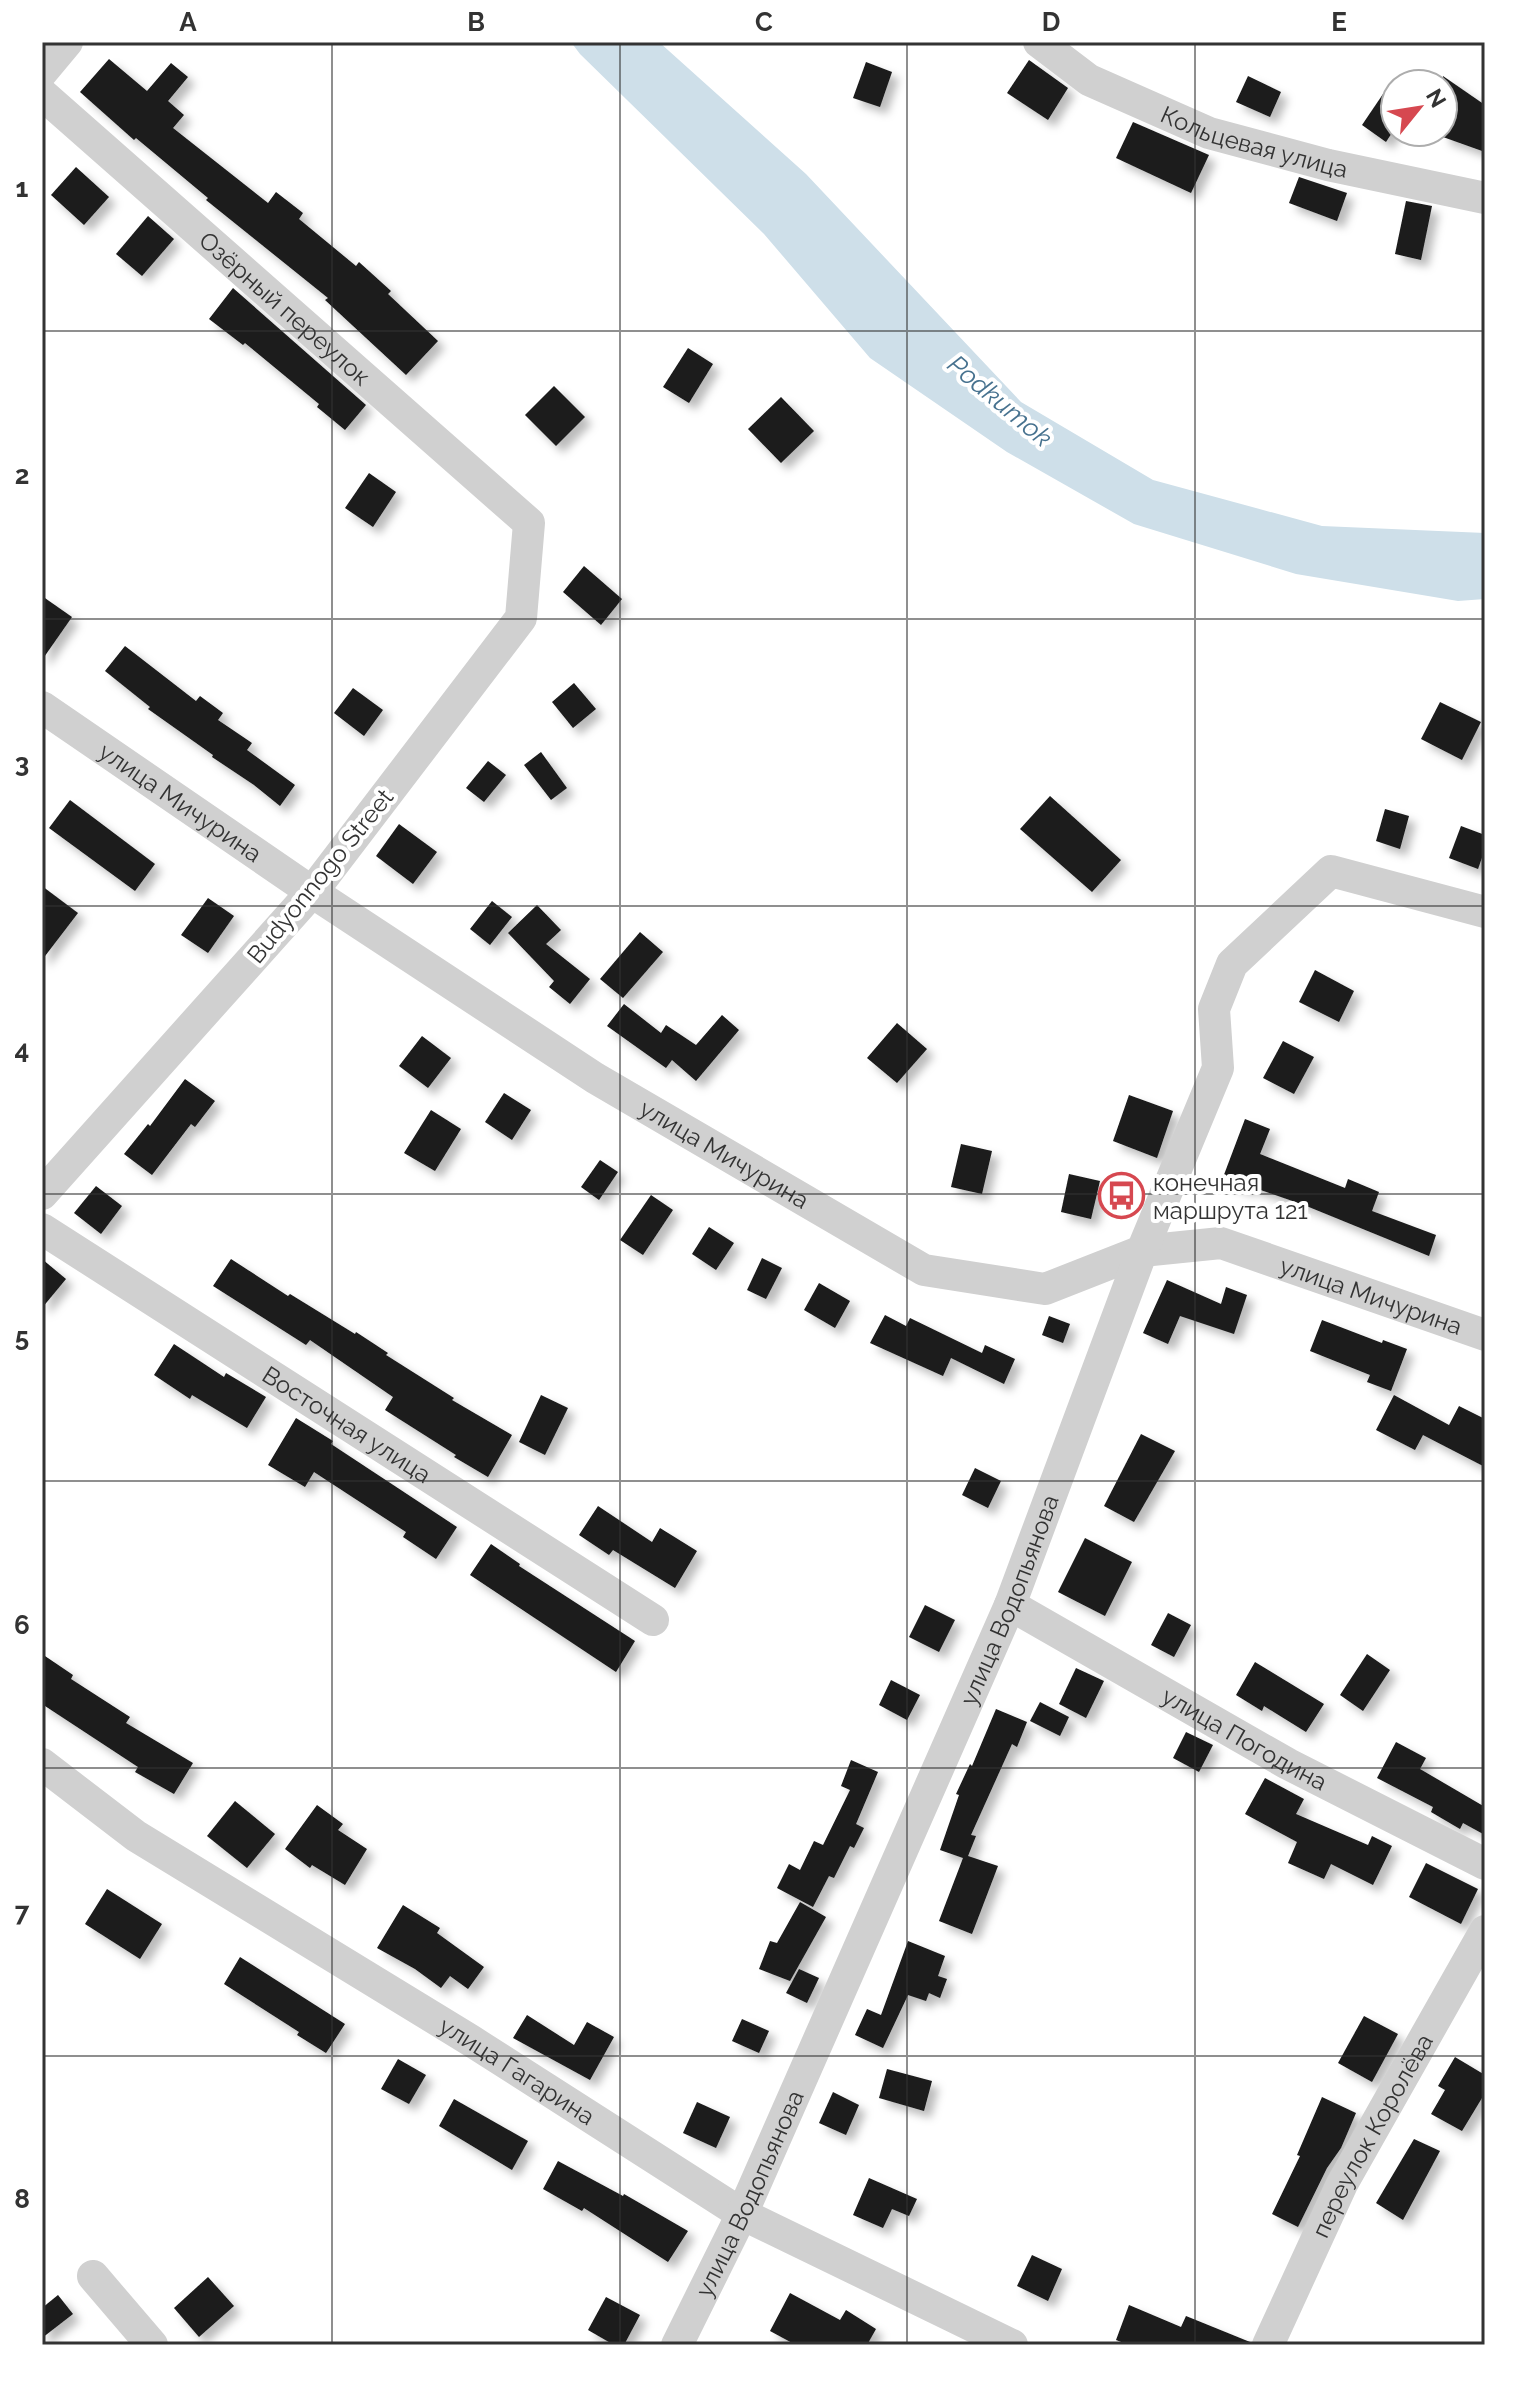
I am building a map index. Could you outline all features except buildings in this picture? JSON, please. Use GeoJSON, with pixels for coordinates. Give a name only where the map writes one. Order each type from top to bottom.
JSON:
{"type":"FeatureCollection","features":[{"type":"Feature","properties":{"kind":"street"},"geometry":{"type":"LineString","coordinates":[[42,72],[67,42]]}},
{"type":"Feature","properties":{"kind":"street","name":"Кольцевая улица"},"geometry":{"type":"LineString","coordinates":[[1039,42],[1089,80],[1209,133],[1328,165],[1485,198]]}},
{"type":"Feature","properties":{"kind":"street","name":"Озёрный переулок"},"geometry":{"type":"LineString","coordinates":[[42,94],[529,523]]}},
{"type":"Feature","properties":{"kind":"street","name":"Budyonnogo Street"},"geometry":{"type":"LineString","coordinates":[[42,1194],[312,892],[521,618],[529,523]]}},
{"type":"Feature","properties":{"kind":"street","name":"улица Мичурина"},"geometry":{"type":"LineString","coordinates":[[42,707],[312,892],[595,1078],[924,1270],[1045,1289],[1142,1251],[1221,1243],[1485,1335]]}},
{"type":"Feature","properties":{"kind":"street","name":"улица Водопьянова"},"geometry":{"type":"LineString","coordinates":[[677,2345],[742,2214],[1010,1605],[1142,1251],[1218,1068],[1214,1009],[1232,964],[1331,871],[1485,912]]}},
{"type":"Feature","properties":{"kind":"street","name":"Восточная улица"},"geometry":{"type":"LineString","coordinates":[[42,1229],[653,1620]]}},
{"type":"Feature","properties":{"kind":"street","name":"улица Погодина"},"geometry":{"type":"LineString","coordinates":[[1010,1605],[1288,1764],[1485,1864]]}},
{"type":"Feature","properties":{"kind":"street","name":"улица Гагарина"},"geometry":{"type":"LineString","coordinates":[[42,1764],[136,1836],[470,2040],[742,2214],[1012,2345]]}},
{"type":"Feature","properties":{"kind":"street","name":"переулок Королёва"},"geometry":{"type":"LineString","coordinates":[[1268,2345],[1342,2184],[1485,1931]]}},
{"type":"Feature","properties":{"kind":"street"},"geometry":{"type":"LineString","coordinates":[[93,2276],[152,2345]]}},
{"type":"Feature","properties":{"kind":"water","name":"Podkumok"},"geometry":{"type":"Polygon","coordinates":[[[571,42],[659,42],[806,174],[1021,402],[1153,480],[1322,526],[1485,533],[1485,599],[1458,601],[1296,574],[1134,524],[1007,452],[870,358],[764,234],[571,42]]]}},
{"type":"Feature","properties":{"kind":"place","name":"конечная маршрута 121"},"geometry":{"type":"Point","coordinates":[1122,1196]}}]}
